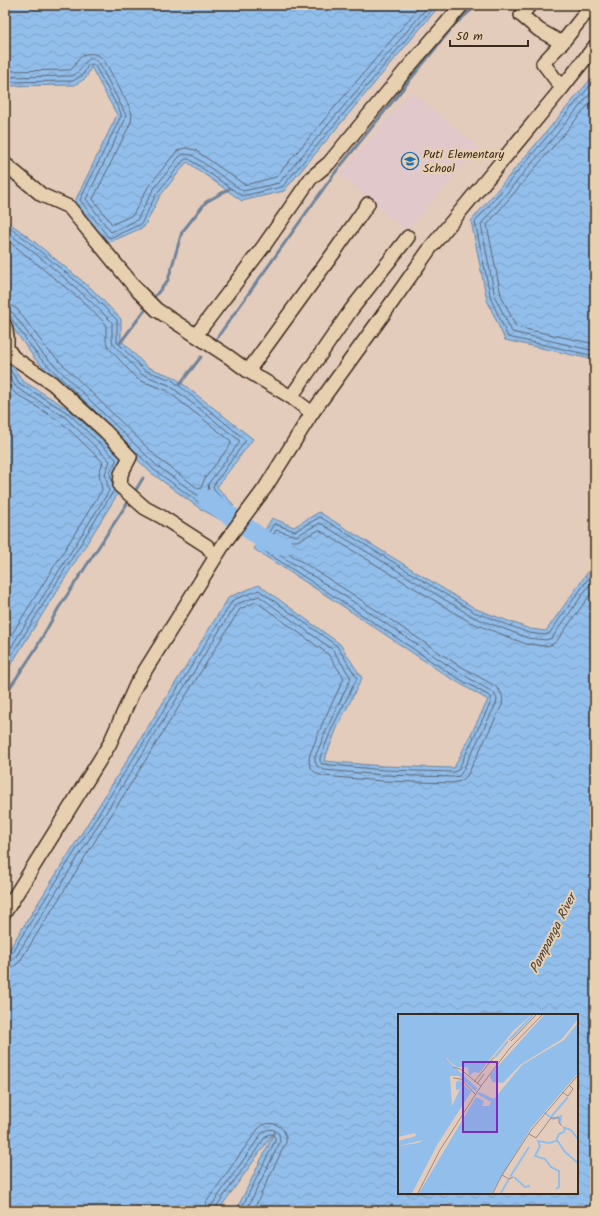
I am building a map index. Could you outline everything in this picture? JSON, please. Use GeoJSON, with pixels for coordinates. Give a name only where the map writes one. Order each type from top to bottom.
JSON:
{"type":"FeatureCollection","features":[{"type":"Feature","properties":{"kind":"street"},"geometry":{"type":"LineString","coordinates":[[196,335],[312,178],[328,163],[462,5]]}},
{"type":"Feature","properties":{"kind":"street"},"geometry":{"type":"LineString","coordinates":[[530,5],[521,15],[539,30],[562,43]]}},
{"type":"Feature","properties":{"kind":"street"},"geometry":{"type":"LineString","coordinates":[[562,88],[543,63],[548,60],[592,5]]}},
{"type":"Feature","properties":{"kind":"street"},"geometry":{"type":"LineString","coordinates":[[5,912],[109,745],[136,685],[225,542],[265,488],[312,413],[431,247],[595,46]]}},
{"type":"Feature","properties":{"kind":"street"},"geometry":{"type":"LineString","coordinates":[[5,164],[42,195],[69,207],[138,291],[157,310],[248,371],[291,397],[312,413]]}},
{"type":"Feature","properties":{"kind":"street"},"geometry":{"type":"LineString","coordinates":[[248,371],[368,204]]}},
{"type":"Feature","properties":{"kind":"street"},"geometry":{"type":"LineString","coordinates":[[291,397],[351,310],[408,237]]}},
{"type":"Feature","properties":{"kind":"street"},"geometry":{"type":"LineString","coordinates":[[5,326],[7,348],[13,357],[52,383],[105,431],[130,457],[121,474],[120,486],[145,508],[207,546],[216,556]]}},
{"type":"Feature","properties":{"kind":"shaded area","name":"Puti Elementary School"},"geometry":{"type":"Polygon","coordinates":[[[411,91],[479,148],[406,231],[340,174],[411,91]]]}},
{"type":"Feature","properties":{"kind":"water"},"geometry":{"type":"Polygon","coordinates":[[[5,5],[440,5],[284,191],[242,201],[187,162],[160,196],[144,227],[108,243],[75,201],[117,115],[91,67],[86,78],[75,85],[5,86],[5,5]]]}},
{"type":"Feature","properties":{"kind":"water"},"geometry":{"type":"Polygon","coordinates":[[[595,74],[595,360],[505,340],[487,300],[471,221],[595,74]]]}},
{"type":"Feature","properties":{"kind":"water"},"geometry":{"type":"Polygon","coordinates":[[[5,220],[26,235],[92,289],[121,319],[121,340],[147,367],[174,377],[253,439],[217,487],[234,505],[221,520],[199,508],[150,472],[35,359],[5,317],[5,220]]]}},
{"type":"Feature","properties":{"kind":"water"},"geometry":{"type":"Polygon","coordinates":[[[5,356],[23,381],[70,410],[122,459],[114,474],[119,492],[5,674],[5,356]]]}},
{"type":"Feature","properties":{"kind":"water","name":"Pampanga River"},"geometry":{"type":"Polygon","coordinates":[[[319,512],[476,609],[530,629],[546,631],[595,562],[595,1211],[236,1211],[275,1131],[218,1211],[5,1211],[5,956],[229,597],[259,585],[340,644],[362,678],[337,728],[324,761],[383,766],[454,768],[488,700],[447,676],[254,549],[272,518],[294,527],[319,512]]]}},
{"type":"Feature","properties":{"kind":"waterway"},"geometry":{"type":"LineString","coordinates":[[214,342],[334,174],[455,24],[477,5]]}},
{"type":"Feature","properties":{"kind":"waterway"},"geometry":{"type":"LineString","coordinates":[[152,300],[168,280],[182,232],[206,202],[229,189]]}},
{"type":"Feature","properties":{"kind":"waterway"},"geometry":{"type":"LineString","coordinates":[[120,343],[148,306]]}},
{"type":"Feature","properties":{"kind":"waterway"},"geometry":{"type":"LineString","coordinates":[[179,385],[201,357]]}},
{"type":"Feature","properties":{"kind":"waterway"},"geometry":{"type":"LineString","coordinates":[[134,493],[143,478]]}},
{"type":"Feature","properties":{"kind":"waterway"},"geometry":{"type":"LineString","coordinates":[[5,695],[35,650],[58,609],[130,499]]}},
{"type":"Feature","properties":{"kind":"waterway"},"geometry":{"type":"LineString","coordinates":[[207,499],[268,543],[283,546]]}},
{"type":"Feature","properties":{"kind":"place","name":"Puti Elementary School"},"geometry":{"type":"Point","coordinates":[410,161]}}]}
